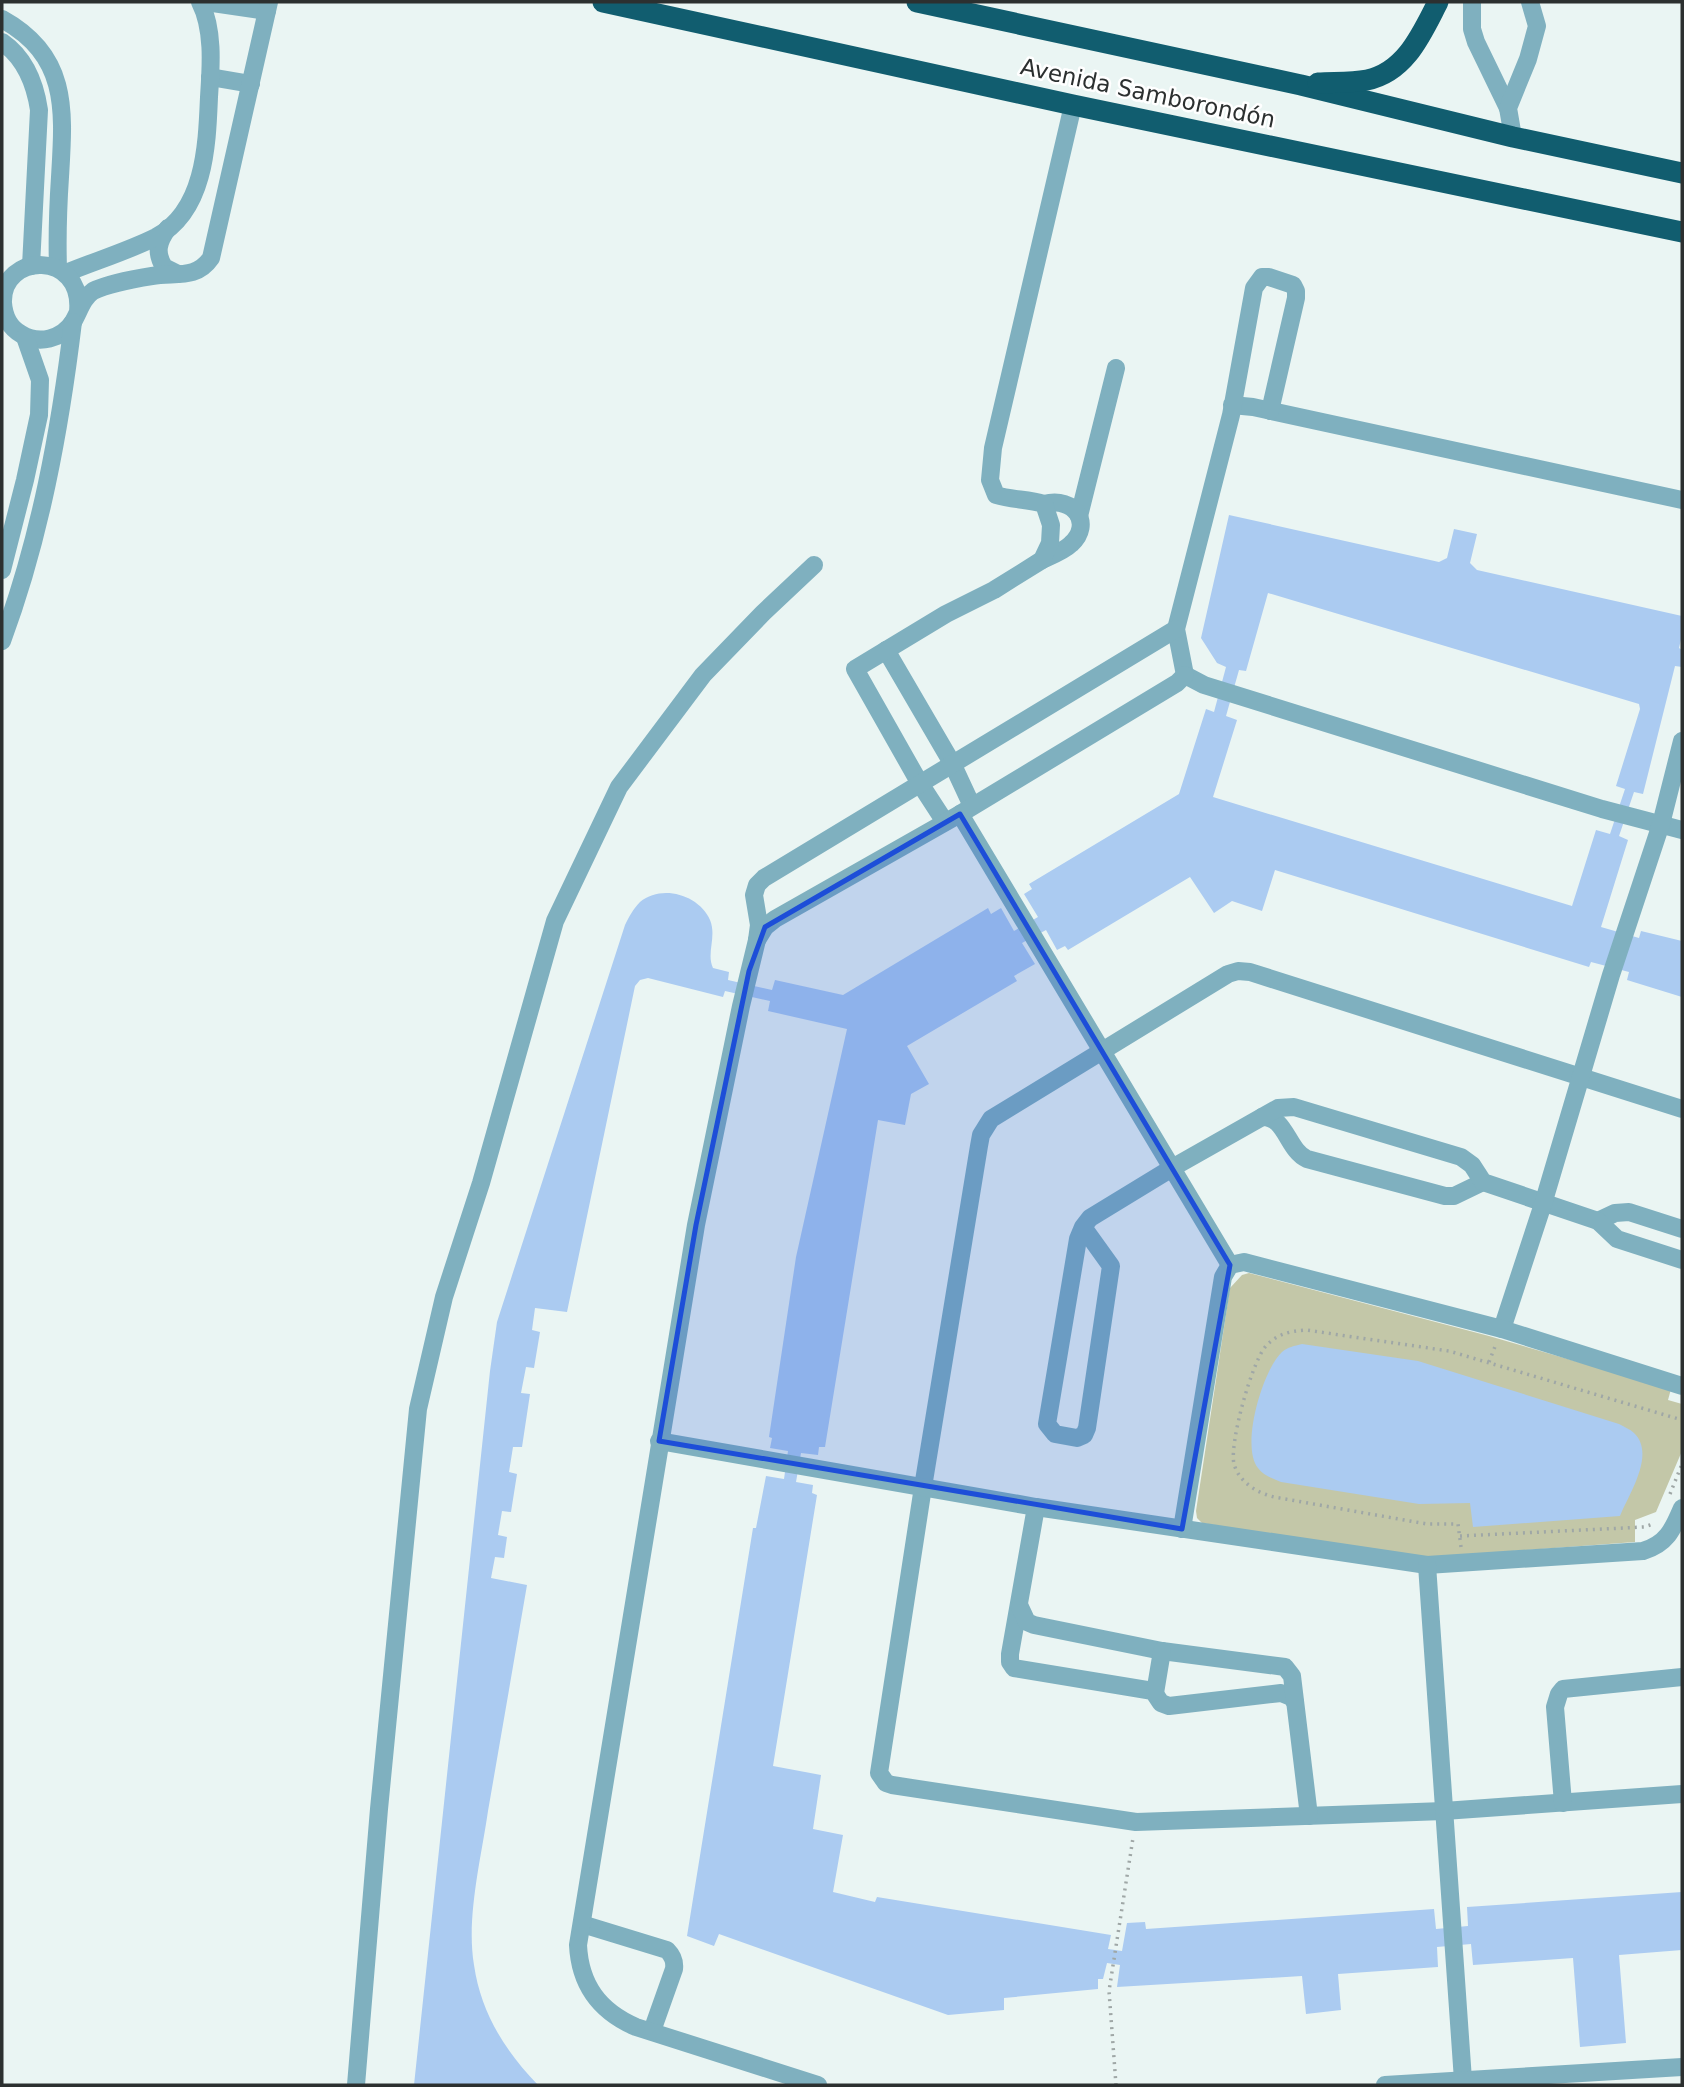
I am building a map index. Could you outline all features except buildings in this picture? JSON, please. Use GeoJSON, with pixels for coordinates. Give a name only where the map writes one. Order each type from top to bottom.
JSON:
{"type":"FeatureCollection","features":[{"type":"Feature","properties":{"kind":"highway","name":"Avenida Samborondón"},"geometry":{"type":"LineString","coordinates":[[603,2],[1073,105],[1682,232]]}},
{"type":"Feature","properties":{"kind":"highway","name":"Avenida Samborondón"},"geometry":{"type":"LineString","coordinates":[[917,2],[1301,85],[1513,138],[1682,173]]}},
{"type":"Feature","properties":{"kind":"highway"},"geometry":{"type":"LineString","coordinates":[[1301,85],[1369,79],[1395,68],[1415,46],[1438,2]]}},
{"type":"Feature","properties":{"kind":"street"},"geometry":{"type":"LineString","coordinates":[[182,275],[168,271],[160,260],[158,246],[194,192],[205,156],[210,77],[205,11],[200,2]]}},
{"type":"Feature","properties":{"kind":"street"},"geometry":{"type":"LineString","coordinates":[[14,330],[35,340],[57,337],[75,317],[87,295],[101,287],[152,276],[182,275],[198,271],[211,258],[268,6],[206,2]]}},
{"type":"Feature","properties":{"kind":"street"},"geometry":{"type":"LineString","coordinates":[[1472,2],[1472,29],[1508,108],[1513,138]]}},
{"type":"Feature","properties":{"kind":"street"},"geometry":{"type":"LineString","coordinates":[[1508,108],[1528,58],[1537,26],[1530,2]]}},
{"type":"Feature","properties":{"kind":"street"},"geometry":{"type":"LineString","coordinates":[[2,19],[30,37],[40,49],[57,82],[63,124],[56,230],[62,271]]}},
{"type":"Feature","properties":{"kind":"street"},"geometry":{"type":"LineString","coordinates":[[2,42],[18,56],[29,72],[36,90],[40,124],[27,267],[13,277],[6,288],[3,301],[5,313],[40,380],[40,405],[25,480],[2,570]]}},
{"type":"Feature","properties":{"kind":"street"},"geometry":{"type":"LineString","coordinates":[[210,77],[251,84]]}},
{"type":"Feature","properties":{"kind":"street"},"geometry":{"type":"LineString","coordinates":[[1073,105],[993,448],[989,480],[996,495],[1044,504],[1057,501],[1070,504],[1079,516]]}},
{"type":"Feature","properties":{"kind":"street"},"geometry":{"type":"LineString","coordinates":[[40,124],[63,124]]}},
{"type":"Feature","properties":{"kind":"street"},"geometry":{"type":"LineString","coordinates":[[205,156],[233,163]]}},
{"type":"Feature","properties":{"kind":"street"},"geometry":{"type":"LineString","coordinates":[[62,271],[157,236],[168,228]]}},
{"type":"Feature","properties":{"kind":"street"},"geometry":{"type":"LineString","coordinates":[[2,268],[49,265],[62,271],[77,290],[63,403],[46,489],[15,607],[2,641]]}},
{"type":"Feature","properties":{"kind":"street"},"geometry":{"type":"LineString","coordinates":[[1270,411],[1296,291],[1287,281],[1262,277],[1254,288],[1232,405],[1175,629],[1185,675],[1209,686],[1602,809],[1682,830]]}},
{"type":"Feature","properties":{"kind":"street"},"geometry":{"type":"LineString","coordinates":[[1116,368],[1079,516],[1080,530],[1072,544],[855,669],[919,782],[959,814],[1230,1265]]}},
{"type":"Feature","properties":{"kind":"street"},"geometry":{"type":"LineString","coordinates":[[1232,405],[1682,500]]}},
{"type":"Feature","properties":{"kind":"street"},"geometry":{"type":"LineString","coordinates":[[1042,561],[1050,543],[1051,525],[1044,504]]}},
{"type":"Feature","properties":{"kind":"street"},"geometry":{"type":"LineString","coordinates":[[356,2085],[380,1795],[418,1409],[444,1297],[481,1183],[555,921],[619,787],[704,675],[763,613],[814,565]]}},
{"type":"Feature","properties":{"kind":"street"},"geometry":{"type":"LineString","coordinates":[[818,2085],[636,2026],[614,2016],[601,2006],[584,1981],[578,1945],[696,1224],[757,940],[759,925],[754,895],[764,878],[1175,629]]}},
{"type":"Feature","properties":{"kind":"street"},"geometry":{"type":"LineString","coordinates":[[886,650],[951,763],[959,814]]}},
{"type":"Feature","properties":{"kind":"street"},"geometry":{"type":"LineString","coordinates":[[757,940],[765,927],[775,919],[959,814],[1177,683],[1185,675]]}},
{"type":"Feature","properties":{"kind":"street"},"geometry":{"type":"LineString","coordinates":[[1502,1329],[1543,1204],[1611,975],[1661,824],[1682,741]]}},
{"type":"Feature","properties":{"kind":"street"},"geometry":{"type":"LineString","coordinates":[[1682,1109],[1250,972],[1238,971],[1227,974],[991,1119],[981,1135],[879,1766],[882,1779],[892,1785],[1136,1822],[1444,1811],[1682,1794]]}},
{"type":"Feature","properties":{"kind":"street"},"geometry":{"type":"LineString","coordinates":[[1083,1227],[1111,1266],[1087,1427],[1084,1435],[1077,1438],[1055,1434],[1047,1424],[1078,1239],[1083,1227],[1090,1218],[1278,1108],[1294,1107],[1461,1157],[1472,1165],[1483,1182],[1598,1221],[1617,1239],[1682,1260]]}},
{"type":"Feature","properties":{"kind":"street"},"geometry":{"type":"LineString","coordinates":[[1262,1117],[1278,1122],[1294,1149],[1307,1159],[1445,1196],[1454,1196],[1483,1182]]}},
{"type":"Feature","properties":{"kind":"street"},"geometry":{"type":"LineString","coordinates":[[1598,1221],[1615,1213],[1629,1212],[1682,1229]]}},
{"type":"Feature","properties":{"kind":"street"},"geometry":{"type":"LineString","coordinates":[[1182,1529],[1223,1277],[1230,1265],[1244,1262],[1502,1329],[1682,1385]]}},
{"type":"Feature","properties":{"kind":"street"},"geometry":{"type":"LineString","coordinates":[[659,1441],[1036,1507],[1427,1565],[1643,1551],[1666,1540],[1672,1531],[1676,1502]]}},
{"type":"Feature","properties":{"kind":"street"},"geometry":{"type":"LineString","coordinates":[[1036,1507],[1010,1662],[1014,1668],[1155,1693]]}},
{"type":"Feature","properties":{"kind":"street"},"geometry":{"type":"LineString","coordinates":[[1427,1565],[1463,2082]]}},
{"type":"Feature","properties":{"kind":"street"},"geometry":{"type":"LineString","coordinates":[[1020,1607],[1027,1622],[1034,1625],[1162,1651],[1285,1667],[1292,1676],[1310,1816]]}},
{"type":"Feature","properties":{"kind":"street"},"geometry":{"type":"LineString","coordinates":[[1162,1651],[1155,1693],[1161,1703],[1169,1706],[1282,1693],[1292,1697],[1295,1702]]}},
{"type":"Feature","properties":{"kind":"street"},"geometry":{"type":"LineString","coordinates":[[1563,1804],[1555,1707],[1563,1689],[1682,1677]]}},
{"type":"Feature","properties":{"kind":"street"},"geometry":{"type":"LineString","coordinates":[[582,1924],[667,1950],[671,1954],[674,1969],[652,2031]]}},
{"type":"Feature","properties":{"kind":"street"},"geometry":{"type":"LineString","coordinates":[[1385,2085],[1682,2067]]}},
{"type":"Feature","properties":{"kind":"path"},"geometry":{"type":"LineString","coordinates":[[1661,1517],[1644,1527],[1460,1536],[1458,1524],[1427,1524],[1262,1495],[1247,1485],[1234,1466],[1233,1450],[1250,1376],[1265,1346],[1289,1331],[1306,1330],[1450,1351],[1682,1420]]}},
{"type":"Feature","properties":{"kind":"path"},"geometry":{"type":"LineString","coordinates":[[1676,1502],[1682,1464]]}},
{"type":"Feature","properties":{"kind":"path"},"geometry":{"type":"LineString","coordinates":[[1116,2085],[1109,1991],[1136,1822]]}},
{"type":"Feature","properties":{"kind":"highlighted area"},"geometry":{"type":"Polygon","coordinates":[[[960,814],[1230,1265],[1182,1529],[659,1441],[696,1225],[749,971],[765,927],[960,814]]]}},
{"type":"Feature","properties":{"kind":"green space"},"geometry":{"type":"Polygon","coordinates":[[[1249,1273],[1489,1336],[1671,1389],[1668,1400],[1682,1404],[1682,1451],[1656,1512],[1635,1520],[1635,1542],[1447,1556],[1405,1556],[1202,1523],[1197,1518],[1196,1511],[1230,1288],[1242,1275],[1249,1273]]]}},
{"type":"Feature","properties":{"kind":"water"},"geometry":{"type":"Polygon","coordinates":[[[1229,515],[1439,562],[1447,558],[1454,529],[1477,534],[1470,563],[1477,570],[1682,616],[1679,648],[1682,650],[1682,667],[1675,666],[1643,794],[1634,792],[1619,836],[1628,840],[1601,927],[1639,938],[1641,931],[1682,941],[1682,997],[1627,980],[1629,972],[1591,962],[1589,967],[1275,870],[1262,911],[1232,901],[1214,913],[1190,877],[1068,950],[1065,946],[1057,950],[1046,930],[1022,943],[1035,964],[1014,976],[1017,981],[907,1046],[929,1084],[911,1094],[905,1125],[878,1120],[825,1447],[819,1447],[818,1455],[801,1453],[796,1482],[813,1485],[812,1493],[817,1495],[773,1766],[821,1775],[813,1829],[843,1835],[833,1892],[875,1902],[877,1897],[1111,1935],[1108,1949],[1122,1951],[1127,1923],[1145,1922],[1146,1929],[1434,1909],[1436,1929],[1468,1926],[1467,1907],[1682,1892],[1682,1950],[1619,1955],[1626,2043],[1580,2047],[1573,1958],[1473,1965],[1471,1944],[1437,1947],[1438,1967],[1338,1974],[1341,2010],[1306,2014],[1302,1976],[1117,1987],[1120,1965],[1107,1963],[1103,1979],[1098,1979],[1098,1989],[1004,1998],[1004,2010],[948,2015],[719,1934],[714,1946],[687,1936],[753,1528],[756,1528],[766,1476],[784,1479],[788,1451],[770,1448],[772,1438],[769,1437],[796,1257],[847,1029],[768,1011],[770,1001],[725,991],[723,997],[648,978],[640,980],[635,986],[567,1312],[535,1308],[532,1330],[540,1332],[534,1368],[526,1367],[521,1393],[530,1394],[522,1447],[513,1447],[509,1472],[517,1474],[511,1512],[502,1511],[498,1535],[507,1537],[504,1558],[495,1557],[491,1578],[527,1585],[478,1868],[472,1947],[477,1983],[496,2030],[515,2059],[538,2085],[414,2085],[497,1322],[625,925],[635,907],[649,897],[669,893],[679,895],[698,904],[705,911],[712,926],[713,968],[729,972],[728,980],[772,990],[775,980],[843,995],[988,908],[991,914],[1001,908],[1014,931],[1038,917],[1024,894],[1032,889],[1029,884],[1179,794],[1206,709],[1214,712],[1226,667],[1217,663],[1201,638],[1229,515]],[[1268,593],[1246,671],[1239,670],[1226,716],[1237,720],[1213,797],[1572,906],[1596,830],[1610,834],[1625,789],[1616,786],[1640,709],[1639,704],[1268,593]]]}},
{"type":"Feature","properties":{"kind":"water"},"geometry":{"type":"Polygon","coordinates":[[[1302,1344],[1418,1361],[1627,1428],[1640,1442],[1642,1463],[1620,1516],[1473,1527],[1470,1503],[1419,1504],[1281,1482],[1268,1476],[1258,1468],[1253,1457],[1251,1443],[1256,1408],[1261,1390],[1275,1361],[1284,1350],[1302,1344]]]}}]}
